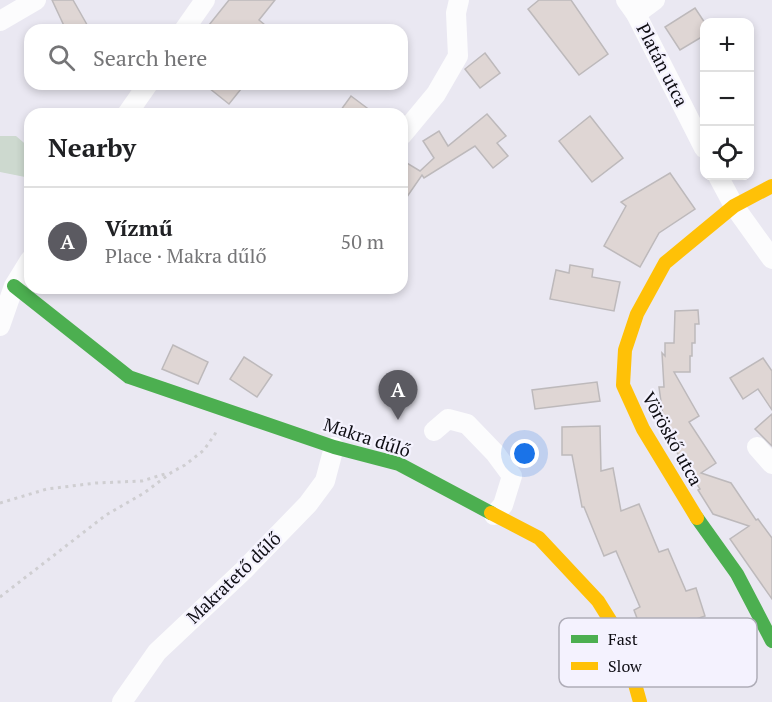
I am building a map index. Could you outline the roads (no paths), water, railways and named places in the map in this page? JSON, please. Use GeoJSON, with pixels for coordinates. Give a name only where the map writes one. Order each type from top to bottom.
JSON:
{"type":"FeatureCollection","features":[{"type":"Feature","properties":{"kind":"street"},"geometry":{"type":"LineString","coordinates":[[0,21],[36,0]]}},
{"type":"Feature","properties":{"kind":"street"},"geometry":{"type":"LineString","coordinates":[[188,24],[205,0]]}},
{"type":"Feature","properties":{"kind":"street"},"geometry":{"type":"LineString","coordinates":[[631,7],[655,0]]}},
{"type":"Feature","properties":{"kind":"street"},"geometry":{"type":"LineString","coordinates":[[408,128],[436,94],[458,56],[453,4]]}},
{"type":"Feature","properties":{"kind":"street","name":"Platán utca"},"geometry":{"type":"LineString","coordinates":[[631,7],[700,138]]}},
{"type":"Feature","properties":{"kind":"street"},"geometry":{"type":"LineString","coordinates":[[132,108],[144,90]]}},
{"type":"Feature","properties":{"kind":"street"},"geometry":{"type":"LineString","coordinates":[[720,180],[734,206],[772,259]]}},
{"type":"Feature","properties":{"kind":"street","name":"Vöröskő utca"},"geometry":{"type":"LineString","coordinates":[[772,186],[734,206],[665,263],[637,314],[625,350],[623,385],[643,429],[706,533],[737,574],[772,641]]}},
{"type":"Feature","properties":{"kind":"street"},"geometry":{"type":"LineString","coordinates":[[0,326],[14,286],[24,270]]}},
{"type":"Feature","properties":{"kind":"street","name":"Makra dűlő"},"geometry":{"type":"LineString","coordinates":[[14,286],[24,294]]}},
{"type":"Feature","properties":{"kind":"street","name":"Makra dűlő"},"geometry":{"type":"LineString","coordinates":[[24,294],[129,377],[334,447],[399,464],[539,538],[598,601],[609,618]]}},
{"type":"Feature","properties":{"kind":"street"},"geometry":{"type":"LineString","coordinates":[[434,431],[448,419],[467,424],[501,460],[512,476],[504,505],[494,515]]}},
{"type":"Feature","properties":{"kind":"street","name":"Makratető dűlő"},"geometry":{"type":"LineString","coordinates":[[122,702],[157,652],[244,570],[308,504],[326,481],[334,447]]}},
{"type":"Feature","properties":{"kind":"street"},"geometry":{"type":"LineString","coordinates":[[757,447],[772,464]]}},
{"type":"Feature","properties":{"kind":"street","name":"Makra dűlő"},"geometry":{"type":"LineString","coordinates":[[636,687],[640,702]]}},
{"type":"Feature","properties":{"kind":"place","name":"Vízmű"},"geometry":{"type":"Point","coordinates":[398,420]}}]}
